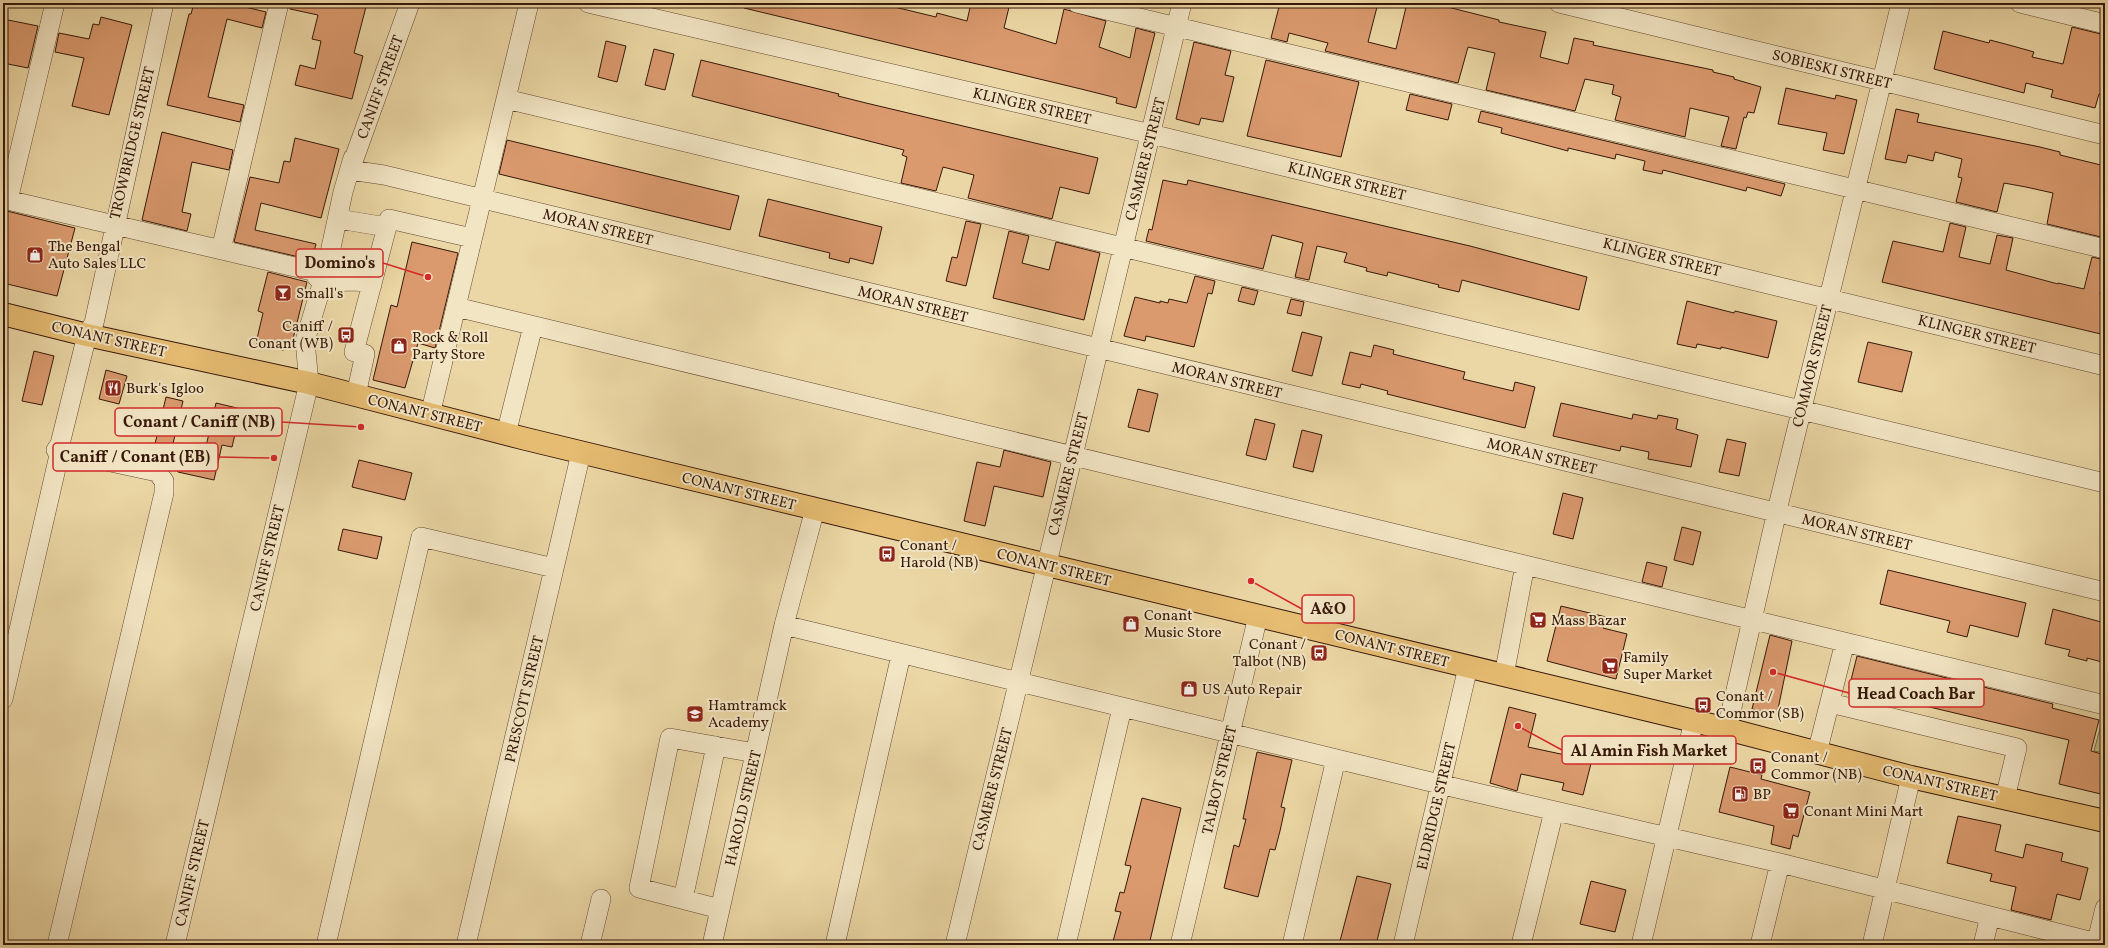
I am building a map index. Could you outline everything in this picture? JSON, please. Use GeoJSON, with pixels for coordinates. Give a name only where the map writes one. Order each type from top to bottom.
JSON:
{"type":"FeatureCollection","features":[{"type":"Feature","properties":{"kind":"main road","name":"CONANT STREET"},"geometry":{"type":"LineString","coordinates":[[3,314],[87,335],[309,383],[582,453],[1727,729],[1912,777],[2105,821]]}},
{"type":"Feature","properties":{"kind":"street"},"geometry":{"type":"LineString","coordinates":[[55,3],[6,200],[312,271],[321,282],[358,281],[372,285]]}},
{"type":"Feature","properties":{"kind":"street","name":"TROWBRIDGE STREET"},"geometry":{"type":"LineString","coordinates":[[3,699],[60,451],[56,450],[60,444],[87,335],[94,323],[114,225],[164,3]]}},
{"type":"Feature","properties":{"kind":"street"},"geometry":{"type":"LineString","coordinates":[[221,250],[279,3]]}},
{"type":"Feature","properties":{"kind":"street","name":"CANIFF STREET"},"geometry":{"type":"LineString","coordinates":[[175,945],[309,383],[305,341],[350,170],[400,3]]}},
{"type":"Feature","properties":{"kind":"street","name":"CANIFF STREET"},"geometry":{"type":"LineString","coordinates":[[350,170],[410,3]]}},
{"type":"Feature","properties":{"kind":"street"},"geometry":{"type":"LineString","coordinates":[[430,414],[529,3]]}},
{"type":"Feature","properties":{"kind":"street","name":"KLINGER STREET"},"geometry":{"type":"LineString","coordinates":[[588,3],[1151,134],[2105,366]]}},
{"type":"Feature","properties":{"kind":"street"},"geometry":{"type":"LineString","coordinates":[[1077,3],[2105,249]]}},
{"type":"Feature","properties":{"kind":"street","name":"CASMERE STREET"},"geometry":{"type":"LineString","coordinates":[[955,945],[1182,3]]}},
{"type":"Feature","properties":{"kind":"street","name":"SOBIESKI STREET"},"geometry":{"type":"LineString","coordinates":[[1559,3],[2105,135]]}},
{"type":"Feature","properties":{"kind":"street","name":"COMMOR STREET"},"geometry":{"type":"LineString","coordinates":[[1727,729],[1777,513],[1901,3]]}},
{"type":"Feature","properties":{"kind":"street"},"geometry":{"type":"LineString","coordinates":[[2020,3],[2105,24]]}},
{"type":"Feature","properties":{"kind":"street"},"geometry":{"type":"LineString","coordinates":[[506,99],[2105,483]]}},
{"type":"Feature","properties":{"kind":"street","name":"MORAN STREET"},"geometry":{"type":"LineString","coordinates":[[350,170],[384,175],[2105,592]]}},
{"type":"Feature","properties":{"kind":"street"},"geometry":{"type":"LineString","coordinates":[[338,219],[387,228]]}},
{"type":"Feature","properties":{"kind":"street"},"geometry":{"type":"LineString","coordinates":[[356,395],[365,354],[354,352],[389,220],[472,238]]}},
{"type":"Feature","properties":{"kind":"street"},"geometry":{"type":"LineString","coordinates":[[456,308],[2105,705]]}},
{"type":"Feature","properties":{"kind":"street"},"geometry":{"type":"LineString","coordinates":[[506,434],[533,326]]}},
{"type":"Feature","properties":{"kind":"street"},"geometry":{"type":"LineString","coordinates":[[57,945],[164,493],[164,481],[157,472],[60,451]]}},
{"type":"Feature","properties":{"kind":"street","name":"PRESCOTT STREET"},"geometry":{"type":"LineString","coordinates":[[466,945],[582,453]]}},
{"type":"Feature","properties":{"kind":"street","name":"HAROLD STREET"},"geometry":{"type":"LineString","coordinates":[[712,945],[784,626],[815,509]]}},
{"type":"Feature","properties":{"kind":"street"},"geometry":{"type":"LineString","coordinates":[[326,945],[421,537],[554,568]]}},
{"type":"Feature","properties":{"kind":"street"},"geometry":{"type":"LineString","coordinates":[[1504,675],[1525,565]]}},
{"type":"Feature","properties":{"kind":"street","name":"TALBOT STREET"},"geometry":{"type":"LineString","coordinates":[[1180,945],[1258,616]]}},
{"type":"Feature","properties":{"kind":"street"},"geometry":{"type":"LineString","coordinates":[[784,626],[1441,785],[1780,863],[2099,944],[2105,908]]}},
{"type":"Feature","properties":{"kind":"street"},"geometry":{"type":"LineString","coordinates":[[1817,753],[1845,642]]}},
{"type":"Feature","properties":{"kind":"street"},"geometry":{"type":"LineString","coordinates":[[835,945],[901,655]]}},
{"type":"Feature","properties":{"kind":"street","name":"ELDRIDGE STREET"},"geometry":{"type":"LineString","coordinates":[[1403,945],[1468,667]]}},
{"type":"Feature","properties":{"kind":"street"},"geometry":{"type":"LineString","coordinates":[[1830,704],[2017,748],[2005,798]]}},
{"type":"Feature","properties":{"kind":"street"},"geometry":{"type":"LineString","coordinates":[[1066,945],[1122,708]]}},
{"type":"Feature","properties":{"kind":"street"},"geometry":{"type":"LineString","coordinates":[[1641,945],[1694,721]]}},
{"type":"Feature","properties":{"kind":"street"},"geometry":{"type":"LineString","coordinates":[[720,909],[639,888],[670,738],[755,754]]}},
{"type":"Feature","properties":{"kind":"street"},"geometry":{"type":"LineString","coordinates":[[683,899],[716,746]]}},
{"type":"Feature","properties":{"kind":"street"},"geometry":{"type":"LineString","coordinates":[[1292,945],[1336,760]]}},
{"type":"Feature","properties":{"kind":"street"},"geometry":{"type":"LineString","coordinates":[[1872,945],[1912,777]]}},
{"type":"Feature","properties":{"kind":"street"},"geometry":{"type":"LineString","coordinates":[[1521,945],[1554,811]]}},
{"type":"Feature","properties":{"kind":"street"},"geometry":{"type":"LineString","coordinates":[[1760,945],[1780,863]]}},
{"type":"Feature","properties":{"kind":"street"},"geometry":{"type":"LineString","coordinates":[[590,945],[601,899]]}},
{"type":"Feature","properties":{"kind":"street"},"geometry":{"type":"LineString","coordinates":[[1983,945],[1990,916]]}},
{"type":"Feature","properties":{"kind":"shaded area"},"geometry":{"type":"Polygon","coordinates":[[[2105,713],[2105,753],[2094,751],[2105,713]]]}},
{"type":"Feature","properties":{"kind":"building"},"geometry":{"type":"Polygon","coordinates":[[[194,3],[229,3],[266,12],[262,28],[227,19],[208,97],[244,105],[240,122],[167,105],[189,14],[191,14],[194,3]]]}},
{"type":"Feature","properties":{"kind":"building"},"geometry":{"type":"Polygon","coordinates":[[[291,3],[367,3],[354,53],[363,56],[352,99],[295,85],[300,65],[315,69],[321,41],[312,39],[318,15],[290,9],[291,3]]]}},
{"type":"Feature","properties":{"kind":"building"},"geometry":{"type":"Polygon","coordinates":[[[745,3],[878,3],[936,17],[937,13],[967,21],[971,3],[1010,3],[1004,28],[1056,44],[1064,9],[1106,21],[1099,47],[1130,58],[1136,28],[1155,33],[1136,108],[1116,103],[1117,98],[744,8],[745,3]]]}},
{"type":"Feature","properties":{"kind":"building"},"geometry":{"type":"Polygon","coordinates":[[[1280,3],[1378,3],[1368,42],[1396,49],[1407,3],[1432,3],[1499,20],[1499,22],[1546,32],[1540,57],[1568,64],[1574,38],[1594,42],[1593,45],[1713,70],[1713,72],[1734,77],[1734,79],[1761,87],[1754,113],[1748,112],[1746,118],[1744,117],[1736,149],[1721,146],[1729,117],[1690,108],[1685,137],[1615,120],[1621,97],[1612,94],[1614,85],[1585,79],[1575,111],[1486,90],[1495,53],[1468,47],[1458,83],[1325,51],[1328,43],[1289,33],[1287,42],[1271,38],[1280,3]]]}},
{"type":"Feature","properties":{"kind":"building"},"geometry":{"type":"Polygon","coordinates":[[[101,17],[132,25],[109,115],[72,106],[84,58],[55,52],[59,33],[89,39],[93,24],[99,25],[101,17]]]}},
{"type":"Feature","properties":{"kind":"building"},"geometry":{"type":"Polygon","coordinates":[[[3,19],[38,26],[28,68],[3,63],[3,19]]]}},
{"type":"Feature","properties":{"kind":"building"},"geometry":{"type":"Polygon","coordinates":[[[2072,27],[2105,35],[2105,95],[2099,94],[2095,108],[2051,97],[2053,90],[2026,83],[2024,93],[1934,69],[1943,31],[1989,43],[1990,40],[2009,45],[2034,52],[2032,57],[2063,64],[2072,27]]]}},
{"type":"Feature","properties":{"kind":"building"},"geometry":{"type":"Polygon","coordinates":[[[606,41],[626,46],[617,82],[598,77],[606,41]]]}},
{"type":"Feature","properties":{"kind":"building"},"geometry":{"type":"Polygon","coordinates":[[[1194,42],[1231,51],[1225,75],[1234,77],[1223,122],[1201,118],[1199,125],[1176,119],[1194,42]]]}},
{"type":"Feature","properties":{"kind":"building"},"geometry":{"type":"Polygon","coordinates":[[[654,49],[674,54],[665,90],[645,85],[654,49]]]}},
{"type":"Feature","properties":{"kind":"building"},"geometry":{"type":"Polygon","coordinates":[[[701,60],[839,94],[838,96],[866,103],[1098,158],[1089,194],[1060,187],[1052,219],[968,198],[974,175],[943,167],[936,191],[901,183],[907,157],[902,155],[904,150],[692,96],[701,60]]]}},
{"type":"Feature","properties":{"kind":"building"},"geometry":{"type":"Polygon","coordinates":[[[1266,60],[1359,82],[1341,157],[1247,136],[1266,60]]]}},
{"type":"Feature","properties":{"kind":"building"},"geometry":{"type":"Polygon","coordinates":[[[1786,88],[1835,99],[1836,95],[1857,100],[1844,154],[1823,150],[1827,133],[1778,124],[1786,88]]]}},
{"type":"Feature","properties":{"kind":"building"},"geometry":{"type":"Polygon","coordinates":[[[1410,94],[1452,104],[1448,120],[1406,110],[1410,94]]]}},
{"type":"Feature","properties":{"kind":"building"},"geometry":{"type":"Polygon","coordinates":[[[1896,109],[1919,114],[1917,122],[2040,147],[2060,152],[2060,155],[2105,166],[2105,238],[2047,224],[2053,193],[2004,183],[1997,212],[1956,202],[1962,178],[1958,177],[1962,159],[1935,152],[1933,161],[1908,155],[1906,163],[1885,159],[1896,109]]]}},
{"type":"Feature","properties":{"kind":"building"},"geometry":{"type":"Polygon","coordinates":[[[1481,111],[1785,184],[1781,196],[1747,187],[1746,191],[1663,170],[1662,174],[1643,170],[1645,161],[1616,154],[1615,159],[1568,148],[1568,151],[1501,133],[1502,128],[1478,122],[1481,111]]]}},
{"type":"Feature","properties":{"kind":"building"},"geometry":{"type":"Polygon","coordinates":[[[162,132],[233,150],[229,170],[192,162],[182,212],[191,214],[187,231],[142,220],[162,132]]]}},
{"type":"Feature","properties":{"kind":"building"},"geometry":{"type":"Polygon","coordinates":[[[295,138],[339,149],[321,218],[261,203],[255,230],[316,244],[312,260],[234,242],[250,177],[279,183],[284,161],[290,162],[295,138]]]}},
{"type":"Feature","properties":{"kind":"building"},"geometry":{"type":"Polygon","coordinates":[[[507,140],[739,196],[730,230],[499,174],[507,140]]]}},
{"type":"Feature","properties":{"kind":"building"},"geometry":{"type":"Polygon","coordinates":[[[1163,180],[1187,185],[1188,180],[1470,246],[1587,277],[1579,310],[1462,280],[1459,292],[1438,287],[1439,285],[1388,272],[1387,276],[1366,271],[1367,268],[1344,262],[1347,253],[1317,246],[1309,280],[1295,277],[1303,243],[1272,235],[1263,269],[1146,241],[1149,229],[1152,230],[1163,180]]]}},
{"type":"Feature","properties":{"kind":"building"},"geometry":{"type":"Polygon","coordinates":[[[768,199],[882,227],[873,264],[850,258],[849,263],[829,258],[830,253],[759,236],[768,199]]]}},
{"type":"Feature","properties":{"kind":"building","name":"The Bengal Auto Sales LLC"},"geometry":{"type":"Polygon","coordinates":[[[3,210],[75,228],[57,296],[3,283],[3,210]]]}},
{"type":"Feature","properties":{"kind":"building"},"geometry":{"type":"Polygon","coordinates":[[[966,221],[981,224],[966,286],[946,281],[952,257],[957,258],[966,221]]]}},
{"type":"Feature","properties":{"kind":"building"},"geometry":{"type":"Polygon","coordinates":[[[1950,223],[1966,227],[1959,257],[1990,264],[1997,235],[2013,238],[2006,270],[2058,284],[2084,289],[2092,257],[2105,260],[2105,273],[2100,294],[2105,296],[2105,335],[1882,282],[1893,241],[1943,252],[1950,223]]]}},
{"type":"Feature","properties":{"kind":"building"},"geometry":{"type":"Polygon","coordinates":[[[1009,231],[1029,236],[1022,263],[1049,270],[1056,242],[1100,253],[1084,320],[993,298],[1009,231]]]}},
{"type":"Feature","properties":{"kind":"building"},"geometry":{"type":"Polygon","coordinates":[[[412,242],[458,253],[435,348],[418,343],[405,388],[373,380],[391,305],[397,307],[412,242]]]}},
{"type":"Feature","properties":{"kind":"building","name":"Small's"},"geometry":{"type":"Polygon","coordinates":[[[268,272],[307,282],[291,347],[283,350],[256,343],[263,313],[258,311],[268,272]]]}},
{"type":"Feature","properties":{"kind":"building"},"geometry":{"type":"Polygon","coordinates":[[[1195,276],[1215,281],[1212,294],[1208,293],[1194,347],[1146,336],[1145,341],[1124,336],[1135,297],[1160,303],[1160,301],[1168,303],[1169,299],[1187,303],[1195,276]]]}},
{"type":"Feature","properties":{"kind":"building"},"geometry":{"type":"Polygon","coordinates":[[[1242,287],[1258,291],[1254,305],[1238,301],[1242,287]]]}},
{"type":"Feature","properties":{"kind":"building"},"geometry":{"type":"Polygon","coordinates":[[[1291,299],[1304,302],[1301,316],[1287,313],[1291,299]]]}},
{"type":"Feature","properties":{"kind":"building"},"geometry":{"type":"Polygon","coordinates":[[[1687,301],[1734,313],[1735,311],[1777,321],[1768,358],[1721,347],[1721,349],[1697,344],[1696,348],[1677,344],[1687,301]]]}},
{"type":"Feature","properties":{"kind":"building"},"geometry":{"type":"Polygon","coordinates":[[[1302,332],[1322,337],[1312,376],[1292,371],[1302,332]]]}},
{"type":"Feature","properties":{"kind":"building"},"geometry":{"type":"Polygon","coordinates":[[[1868,342],[1912,352],[1902,392],[1858,382],[1868,342]]]}},
{"type":"Feature","properties":{"kind":"building"},"geometry":{"type":"Polygon","coordinates":[[[1374,345],[1394,350],[1393,354],[1465,372],[1463,379],[1513,391],[1515,382],[1535,387],[1525,428],[1387,394],[1388,391],[1361,384],[1360,388],[1342,384],[1350,352],[1371,357],[1374,345]]]}},
{"type":"Feature","properties":{"kind":"building"},"geometry":{"type":"Polygon","coordinates":[[[34,351],[54,356],[42,405],[22,401],[34,351]]]}},
{"type":"Feature","properties":{"kind":"building","name":"Burk's Igloo"},"geometry":{"type":"Polygon","coordinates":[[[106,370],[127,376],[119,404],[99,399],[106,370]]]}},
{"type":"Feature","properties":{"kind":"building"},"geometry":{"type":"Polygon","coordinates":[[[1138,389],[1158,394],[1149,432],[1128,427],[1138,389]]]}},
{"type":"Feature","properties":{"kind":"building"},"geometry":{"type":"Polygon","coordinates":[[[166,397],[183,401],[172,448],[155,444],[166,397]]]}},
{"type":"Feature","properties":{"kind":"building"},"geometry":{"type":"Polygon","coordinates":[[[216,403],[241,409],[232,447],[222,445],[214,480],[178,472],[170,457],[172,447],[204,455],[216,403]]]}},
{"type":"Feature","properties":{"kind":"building"},"geometry":{"type":"Polygon","coordinates":[[[1561,403],[1632,419],[1633,414],[1657,419],[1658,415],[1678,419],[1676,429],[1698,435],[1691,467],[1648,459],[1649,452],[1621,446],[1620,451],[1553,436],[1561,403]]]}},
{"type":"Feature","properties":{"kind":"building"},"geometry":{"type":"Polygon","coordinates":[[[1255,419],[1275,424],[1266,460],[1246,455],[1255,419]]]}},
{"type":"Feature","properties":{"kind":"building"},"geometry":{"type":"Polygon","coordinates":[[[1302,430],[1322,435],[1313,472],[1293,467],[1302,430]]]}},
{"type":"Feature","properties":{"kind":"building"},"geometry":{"type":"Polygon","coordinates":[[[1727,439],[1746,443],[1739,476],[1719,472],[1727,439]]]}},
{"type":"Feature","properties":{"kind":"building"},"geometry":{"type":"Polygon","coordinates":[[[1004,450],[1051,462],[1043,497],[994,486],[985,526],[964,521],[977,462],[1000,467],[1004,450]]]}},
{"type":"Feature","properties":{"kind":"building"},"geometry":{"type":"Polygon","coordinates":[[[359,460],[412,473],[405,500],[352,487],[359,460]]]}},
{"type":"Feature","properties":{"kind":"building"},"geometry":{"type":"Polygon","coordinates":[[[1563,493],[1583,498],[1573,539],[1553,534],[1563,493]]]}},
{"type":"Feature","properties":{"kind":"building"},"geometry":{"type":"Polygon","coordinates":[[[1682,527],[1701,532],[1693,565],[1674,560],[1682,527]]]}},
{"type":"Feature","properties":{"kind":"building"},"geometry":{"type":"Polygon","coordinates":[[[343,529],[382,537],[377,559],[338,550],[343,529]]]}},
{"type":"Feature","properties":{"kind":"building"},"geometry":{"type":"Polygon","coordinates":[[[1647,562],[1667,567],[1662,587],[1642,582],[1647,562]]]}},
{"type":"Feature","properties":{"kind":"building"},"geometry":{"type":"Polygon","coordinates":[[[1888,570],[2026,603],[2018,637],[1970,625],[1967,637],[1947,632],[1950,621],[1880,604],[1888,570]]]}},
{"type":"Feature","properties":{"kind":"building"},"geometry":{"type":"Polygon","coordinates":[[[1561,606],[1606,617],[1603,628],[1627,634],[1616,679],[1547,661],[1561,606]]]}},
{"type":"Feature","properties":{"kind":"building"},"geometry":{"type":"Polygon","coordinates":[[[2053,609],[2105,623],[2105,658],[2103,657],[2102,662],[2087,658],[2087,661],[2068,656],[2070,650],[2045,644],[2053,609]]]}},
{"type":"Feature","properties":{"kind":"building"},"geometry":{"type":"Polygon","coordinates":[[[1770,635],[1792,641],[1777,714],[1752,709],[1770,635]]]}},
{"type":"Feature","properties":{"kind":"building"},"geometry":{"type":"Polygon","coordinates":[[[1857,656],[2053,704],[2052,708],[2099,720],[2091,751],[2105,755],[2105,795],[2059,784],[2069,740],[1849,688],[1857,656]]]}},
{"type":"Feature","properties":{"kind":"building"},"geometry":{"type":"Polygon","coordinates":[[[1509,707],[1536,714],[1528,747],[1570,756],[1574,742],[1595,748],[1583,795],[1562,790],[1564,783],[1521,774],[1517,791],[1490,783],[1509,707]]]}},
{"type":"Feature","properties":{"kind":"building"},"geometry":{"type":"Polygon","coordinates":[[[1257,752],[1292,760],[1281,807],[1285,808],[1280,831],[1275,850],[1270,849],[1258,897],[1224,888],[1234,845],[1239,847],[1246,819],[1243,819],[1257,752]]]}},
{"type":"Feature","properties":{"kind":"building"},"geometry":{"type":"Polygon","coordinates":[[[1730,767],[1762,775],[1761,779],[1810,792],[1798,837],[1793,835],[1790,849],[1771,844],[1774,826],[1719,812],[1730,767]]]}},
{"type":"Feature","properties":{"kind":"building"},"geometry":{"type":"Polygon","coordinates":[[[1142,798],[1181,808],[1149,945],[1112,945],[1121,912],[1115,911],[1120,892],[1124,893],[1131,866],[1125,865],[1142,798]]]}},
{"type":"Feature","properties":{"kind":"building"},"geometry":{"type":"Polygon","coordinates":[[[1958,816],[2001,825],[1995,851],[2023,858],[2026,844],[2063,853],[2061,861],[2088,868],[2080,900],[2057,894],[2051,920],[2011,910],[2016,887],[1990,881],[1992,874],[1947,863],[1958,816]]]}},
{"type":"Feature","properties":{"kind":"building"},"geometry":{"type":"Polygon","coordinates":[[[1357,876],[1391,884],[1376,945],[1355,945],[1340,941],[1357,876]]]}},
{"type":"Feature","properties":{"kind":"building"},"geometry":{"type":"Polygon","coordinates":[[[1591,881],[1626,890],[1615,932],[1580,924],[1591,881]]]}},
{"type":"Feature","properties":{"kind":"place","name":"The Bengal Auto Sales LLC"},"geometry":{"type":"Point","coordinates":[35,255]}},
{"type":"Feature","properties":{"kind":"place","name":"Domino's"},"geometry":{"type":"Point","coordinates":[428,277]}},
{"type":"Feature","properties":{"kind":"place","name":"Small's"},"geometry":{"type":"Point","coordinates":[283,293]}},
{"type":"Feature","properties":{"kind":"place","name":"Caniff / Conant (WB)"},"geometry":{"type":"Point","coordinates":[346,335]}},
{"type":"Feature","properties":{"kind":"place","name":"Rock & Roll Party Store"},"geometry":{"type":"Point","coordinates":[399,346]}},
{"type":"Feature","properties":{"kind":"place","name":"Burk's Igloo"},"geometry":{"type":"Point","coordinates":[113,388]}},
{"type":"Feature","properties":{"kind":"place","name":"Conant / Caniff (NB)"},"geometry":{"type":"Point","coordinates":[361,427]}},
{"type":"Feature","properties":{"kind":"place","name":"Caniff / Conant (EB)"},"geometry":{"type":"Point","coordinates":[274,458]}},
{"type":"Feature","properties":{"kind":"place","name":"Conant / Harold (NB)"},"geometry":{"type":"Point","coordinates":[887,554]}},
{"type":"Feature","properties":{"kind":"place","name":"A&O"},"geometry":{"type":"Point","coordinates":[1251,581]}},
{"type":"Feature","properties":{"kind":"place","name":"Mass Bazar"},"geometry":{"type":"Point","coordinates":[1538,620]}},
{"type":"Feature","properties":{"kind":"place","name":"Conant Music Store"},"geometry":{"type":"Point","coordinates":[1131,624]}},
{"type":"Feature","properties":{"kind":"place","name":"Conant / Talbot (NB)"},"geometry":{"type":"Point","coordinates":[1319,653]}},
{"type":"Feature","properties":{"kind":"place","name":"Family Super Market"},"geometry":{"type":"Point","coordinates":[1610,666]}},
{"type":"Feature","properties":{"kind":"place","name":"Head Coach Bar"},"geometry":{"type":"Point","coordinates":[1773,672]}},
{"type":"Feature","properties":{"kind":"place","name":"US Auto Repair"},"geometry":{"type":"Point","coordinates":[1189,689]}},
{"type":"Feature","properties":{"kind":"place","name":"Conant / Commor (SB)"},"geometry":{"type":"Point","coordinates":[1703,705]}},
{"type":"Feature","properties":{"kind":"place","name":"Hamtramck Academy"},"geometry":{"type":"Point","coordinates":[695,714]}},
{"type":"Feature","properties":{"kind":"place","name":"Al Amin Fish Market"},"geometry":{"type":"Point","coordinates":[1518,726]}},
{"type":"Feature","properties":{"kind":"place","name":"Conant / Commor (NB)"},"geometry":{"type":"Point","coordinates":[1758,766]}},
{"type":"Feature","properties":{"kind":"place","name":"BP"},"geometry":{"type":"Point","coordinates":[1740,794]}},
{"type":"Feature","properties":{"kind":"place","name":"Conant Mini Mart"},"geometry":{"type":"Point","coordinates":[1791,811]}}]}
